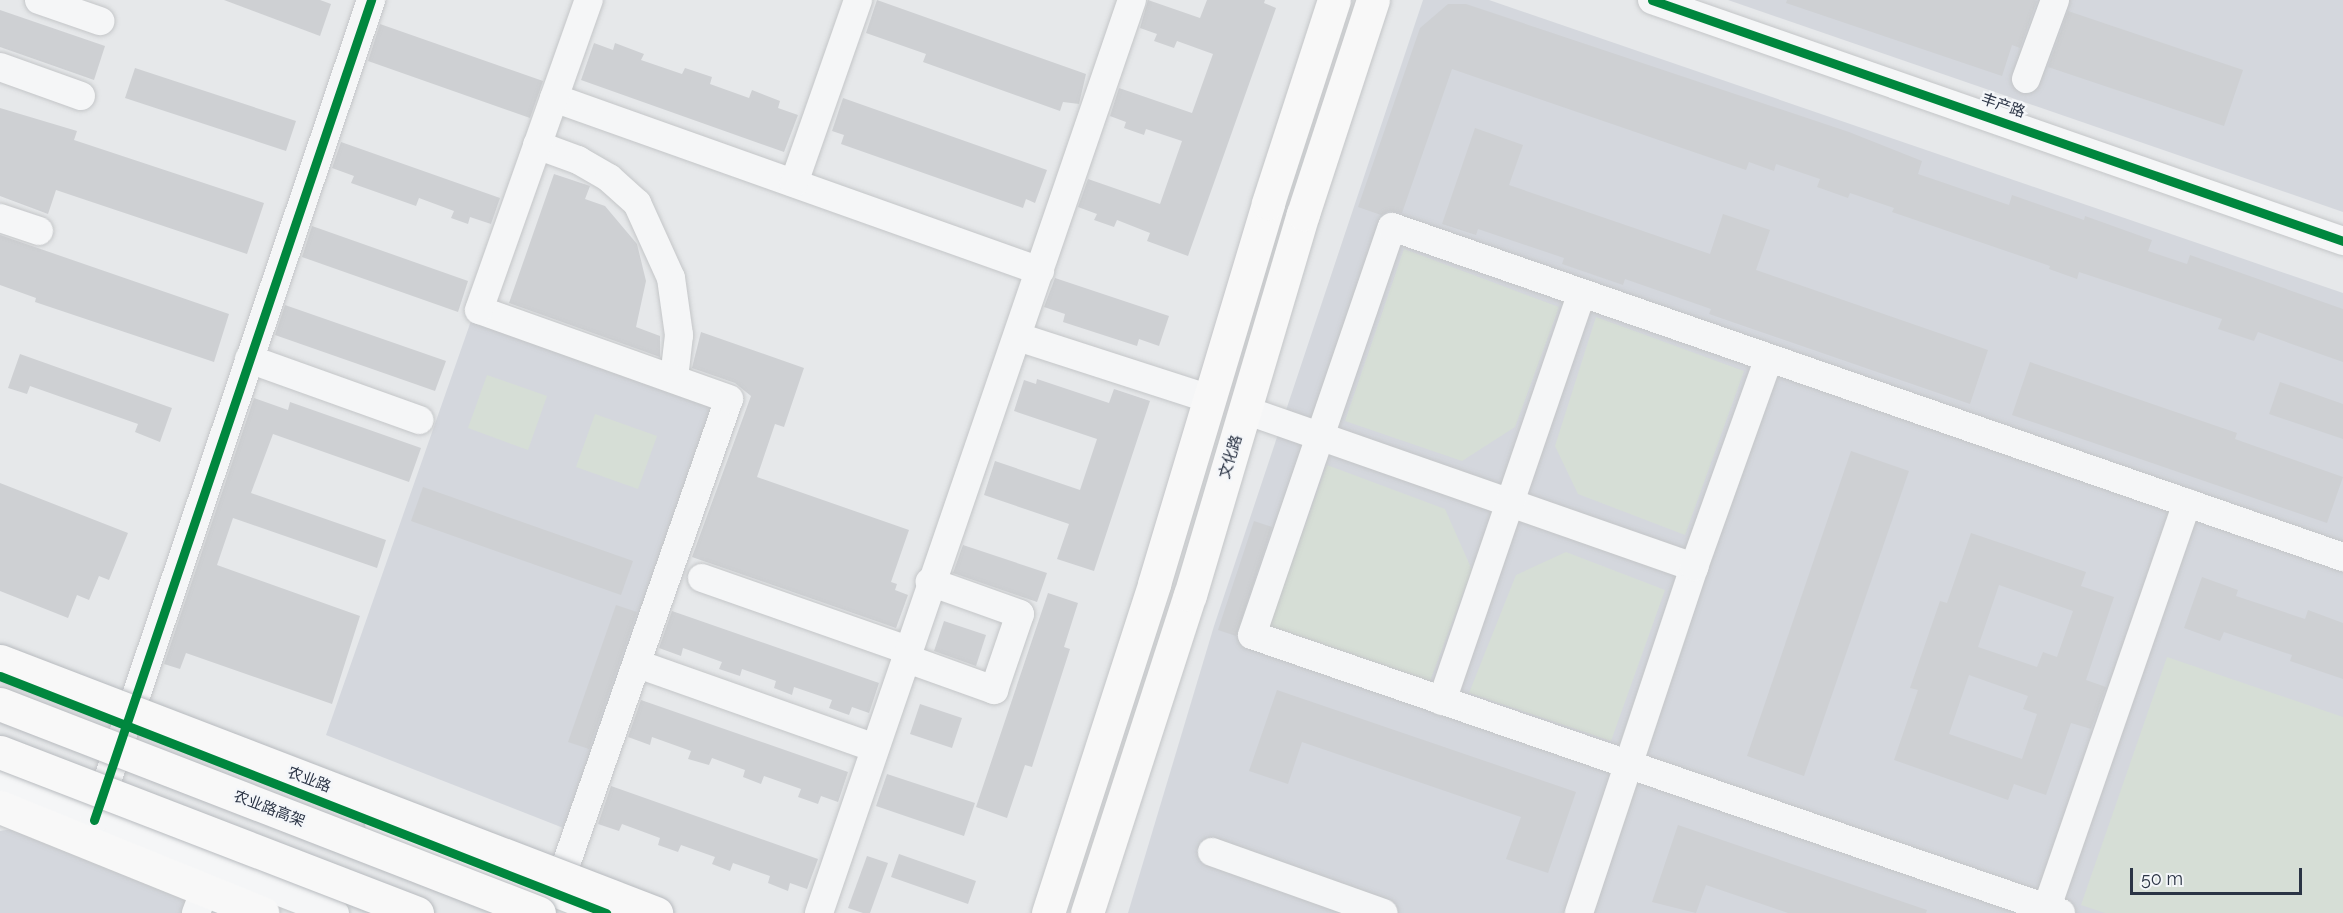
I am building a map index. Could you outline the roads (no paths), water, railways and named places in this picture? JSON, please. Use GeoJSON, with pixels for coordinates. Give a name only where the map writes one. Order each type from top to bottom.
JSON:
{"type":"FeatureCollection","features":[{"type":"Feature","properties":{"kind":"main road"},"geometry":{"type":"LineString","coordinates":[[1048,913],[1210,399],[1268,203],[1334,0]]}},
{"type":"Feature","properties":{"kind":"main road","name":"文化路"},"geometry":{"type":"LineString","coordinates":[[1087,913],[1245,410],[1303,214],[1373,0]]}},
{"type":"Feature","properties":{"kind":"main road"},"geometry":{"type":"LineString","coordinates":[[0,661],[656,913]]}},
{"type":"Feature","properties":{"kind":"main road","name":"农业路高架"},"geometry":{"type":"LineString","coordinates":[[0,704],[548,903]]}},
{"type":"Feature","properties":{"kind":"main road"},"geometry":{"type":"LineString","coordinates":[[0,752],[417,913]]}},
{"type":"Feature","properties":{"kind":"main road"},"geometry":{"type":"LineString","coordinates":[[0,807],[200,901],[262,913]]}},
{"type":"Feature","properties":{"kind":"street"},"geometry":{"type":"LineString","coordinates":[[39,0],[100,21]]}},
{"type":"Feature","properties":{"kind":"street"},"geometry":{"type":"LineString","coordinates":[[94,820],[371,0]]}},
{"type":"Feature","properties":{"kind":"street"},"geometry":{"type":"LineString","coordinates":[[548,903],[638,664],[728,408],[729,399],[479,310],[589,0]]}},
{"type":"Feature","properties":{"kind":"street"},"geometry":{"type":"LineString","coordinates":[[794,183],[858,0]]}},
{"type":"Feature","properties":{"kind":"street"},"geometry":{"type":"LineString","coordinates":[[819,913],[930,582],[1018,337],[1132,0]]}},
{"type":"Feature","properties":{"kind":"street","name":"丰产路"},"geometry":{"type":"LineString","coordinates":[[1652,0],[2343,241]]}},
{"type":"Feature","properties":{"kind":"street"},"geometry":{"type":"LineString","coordinates":[[2026,79],[2055,0]]}},
{"type":"Feature","properties":{"kind":"street"},"geometry":{"type":"LineString","coordinates":[[0,67],[81,96]]}},
{"type":"Feature","properties":{"kind":"street"},"geometry":{"type":"LineString","coordinates":[[554,98],[1040,271]]}},
{"type":"Feature","properties":{"kind":"street"},"geometry":{"type":"LineString","coordinates":[[537,145],[578,160],[609,178],[637,203],[672,278],[679,335],[674,378]]}},
{"type":"Feature","properties":{"kind":"street"},"geometry":{"type":"LineString","coordinates":[[0,218],[39,231]]}},
{"type":"Feature","properties":{"kind":"street"},"geometry":{"type":"LineString","coordinates":[[2187,503],[2051,911],[1252,635],[1392,227],[1768,360],[2187,503],[2343,557]]}},
{"type":"Feature","properties":{"kind":"street"},"geometry":{"type":"LineString","coordinates":[[1442,701],[1582,293]]}},
{"type":"Feature","properties":{"kind":"street"},"geometry":{"type":"LineString","coordinates":[[1018,337],[1210,399]]}},
{"type":"Feature","properties":{"kind":"street"},"geometry":{"type":"LineString","coordinates":[[249,359],[419,420]]}},
{"type":"Feature","properties":{"kind":"street"},"geometry":{"type":"LineString","coordinates":[[1579,913],[1694,567],[1768,360]]}},
{"type":"Feature","properties":{"kind":"street"},"geometry":{"type":"LineString","coordinates":[[1245,410],[1694,567]]}},
{"type":"Feature","properties":{"kind":"street"},"geometry":{"type":"LineString","coordinates":[[702,578],[906,654],[994,690],[1020,614],[930,582]]}},
{"type":"Feature","properties":{"kind":"street"},"geometry":{"type":"LineString","coordinates":[[638,664],[874,748]]}},
{"type":"Feature","properties":{"kind":"street","name":"农业路"},"geometry":{"type":"LineString","coordinates":[[0,676],[126,725],[548,903],[606,913]]}},
{"type":"Feature","properties":{"kind":"street"},"geometry":{"type":"LineString","coordinates":[[0,784],[335,913]]}},
{"type":"Feature","properties":{"kind":"street"},"geometry":{"type":"LineString","coordinates":[[1212,852],[1383,913]]}}]}
